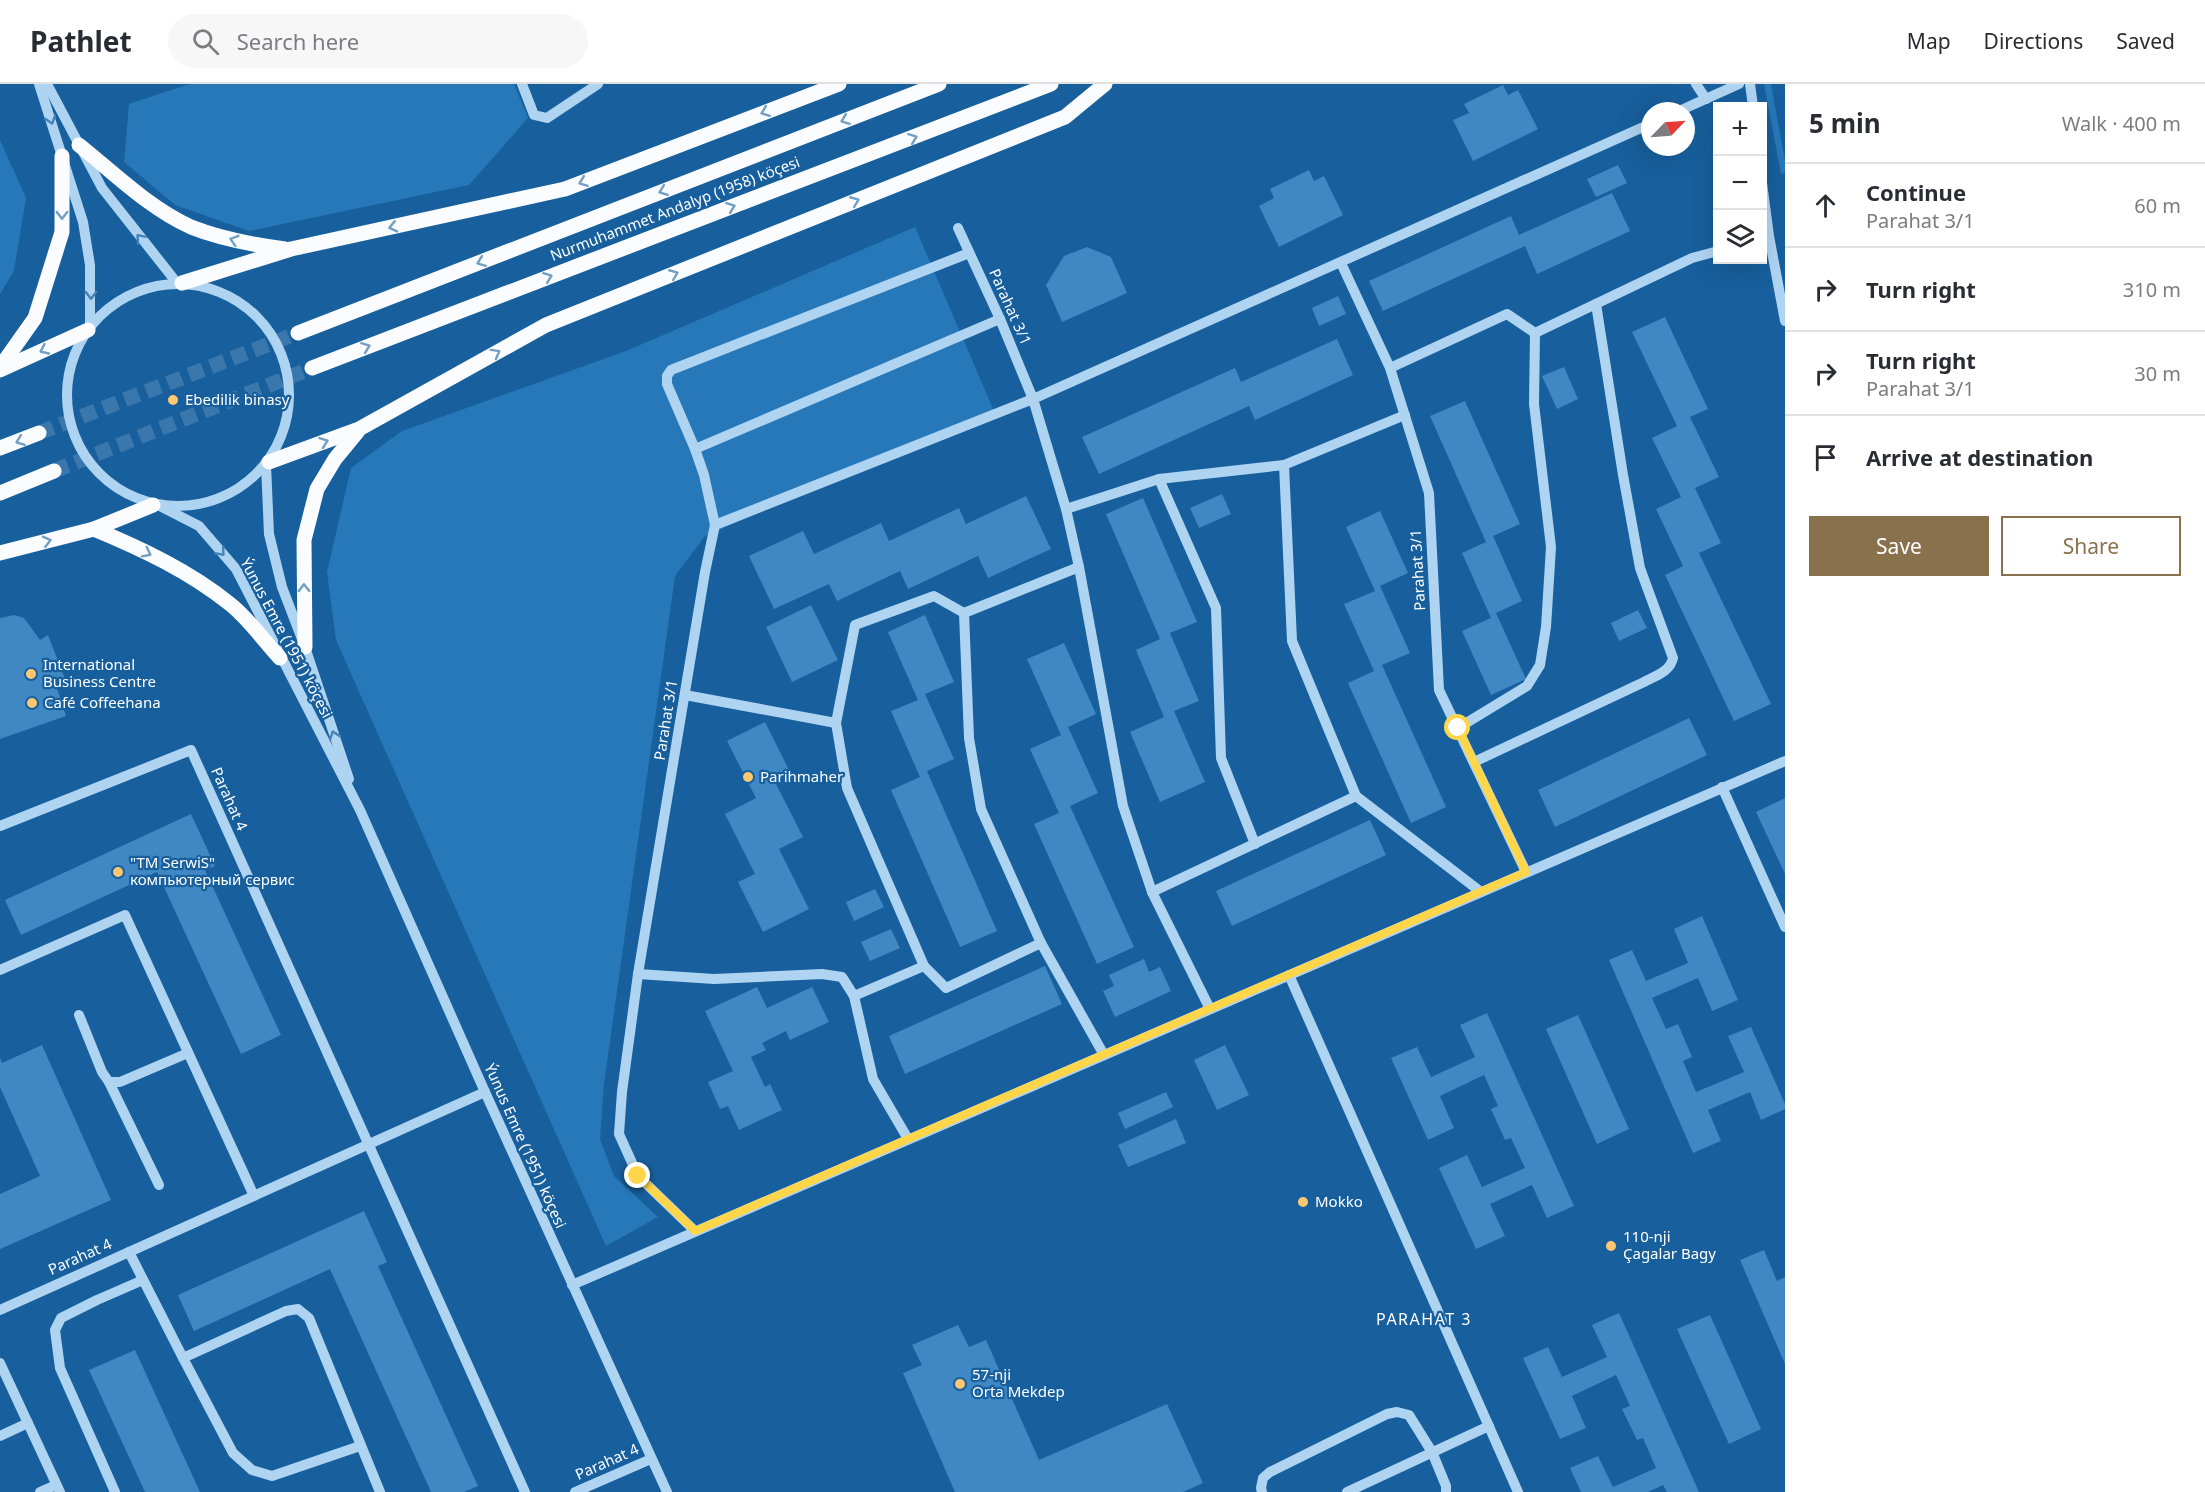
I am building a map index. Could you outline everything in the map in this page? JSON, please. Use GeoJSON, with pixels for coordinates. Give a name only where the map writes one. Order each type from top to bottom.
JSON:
{"type":"FeatureCollection","features":[{"type":"Feature","properties":{"kind":"main road"},"geometry":{"type":"LineString","coordinates":[[179,283],[291,249],[565,189],[839,84]]}},
{"type":"Feature","properties":{"kind":"main road","name":"Nurmuhammet Andalyp (1958) köçesi"},"geometry":{"type":"LineString","coordinates":[[298,333],[939,84]]}},
{"type":"Feature","properties":{"kind":"main road","name":"Nurmuhammet Andalyp (1958) köçesi"},"geometry":{"type":"LineString","coordinates":[[312,368],[1051,84]]}},
{"type":"Feature","properties":{"kind":"main road"},"geometry":{"type":"LineString","coordinates":[[267,463],[359,429],[546,325],[1065,117],[1105,84]]}},
{"type":"Feature","properties":{"kind":"main road"},"geometry":{"type":"LineString","coordinates":[[80,145],[154,206],[191,227],[247,244],[291,249]]}},
{"type":"Feature","properties":{"kind":"main road"},"geometry":{"type":"LineString","coordinates":[[0,363],[6,359],[35,318],[62,232],[62,156]]}},
{"type":"Feature","properties":{"kind":"main road"},"geometry":{"type":"LineString","coordinates":[[0,370],[89,328]]}},
{"type":"Feature","properties":{"kind":"main road"},"geometry":{"type":"LineString","coordinates":[[305,647],[304,540],[317,489],[335,459],[359,429]]}},
{"type":"Feature","properties":{"kind":"main road"},"geometry":{"type":"LineString","coordinates":[[0,448],[39,433]]}},
{"type":"Feature","properties":{"kind":"main road"},"geometry":{"type":"LineString","coordinates":[[0,493],[54,471]]}},
{"type":"Feature","properties":{"kind":"main road"},"geometry":{"type":"LineString","coordinates":[[0,554],[94,529],[156,505]]}},
{"type":"Feature","properties":{"kind":"main road"},"geometry":{"type":"LineString","coordinates":[[94,529],[142,550],[183,572],[232,605],[280,658]]}},
{"type":"Feature","properties":{"kind":"street"},"geometry":{"type":"LineString","coordinates":[[39,84],[83,222],[90,265],[89,328]]}},
{"type":"Feature","properties":{"kind":"street"},"geometry":{"type":"LineString","coordinates":[[47,84],[102,188],[179,283]]}},
{"type":"Feature","properties":{"kind":"street"},"geometry":{"type":"LineString","coordinates":[[522,84],[534,115],[547,118],[598,84]]}},
{"type":"Feature","properties":{"kind":"street"},"geometry":{"type":"LineString","coordinates":[[1696,84],[1706,99]]}},
{"type":"Feature","properties":{"kind":"street"},"geometry":{"type":"LineString","coordinates":[[1695,104],[1739,84]]}},
{"type":"Feature","properties":{"kind":"street"},"geometry":{"type":"LineString","coordinates":[[1750,84],[1752,102]]}},
{"type":"Feature","properties":{"kind":"street"},"geometry":{"type":"LineString","coordinates":[[969,253],[671,370],[667,376],[667,384],[695,449],[715,525],[1034,399],[1641,128]]}},
{"type":"Feature","properties":{"kind":"street","name":"Parahat 3/1"},"geometry":{"type":"LineString","coordinates":[[958,228],[1034,399],[1066,509],[1079,567],[1124,806],[1152,892],[1210,1009]]}},
{"type":"Feature","properties":{"kind":"street"},"geometry":{"type":"LineString","coordinates":[[1767,241],[1785,321]]}},
{"type":"Feature","properties":{"kind":"street"},"geometry":{"type":"LineString","coordinates":[[1535,333],[1692,258],[1713,252]]}},
{"type":"Feature","properties":{"kind":"street","name":"Parahat 3/1"},"geometry":{"type":"LineString","coordinates":[[1341,263],[1390,368],[1429,493],[1439,690],[1526,872]]}},
{"type":"Feature","properties":{"kind":"street"},"geometry":{"type":"LineString","coordinates":[[89,328],[103,312],[122,298],[144,288],[179,283],[214,289],[245,305],[270,331],[285,362],[290,396],[284,431],[267,463],[251,481],[229,495],[205,504],[179,507],[156,505]]}},
{"type":"Feature","properties":{"kind":"street"},"geometry":{"type":"LineString","coordinates":[[1474,762],[1644,682],[1668,669],[1673,658],[1640,568],[1596,304]]}},
{"type":"Feature","properties":{"kind":"street"},"geometry":{"type":"LineString","coordinates":[[1390,368],[1507,314],[1535,333]]}},
{"type":"Feature","properties":{"kind":"street"},"geometry":{"type":"LineString","coordinates":[[695,449],[1000,319]]}},
{"type":"Feature","properties":{"kind":"street","name":"Ýunus Emre (1951) köçesi"},"geometry":{"type":"LineString","coordinates":[[89,328],[71,363],[66,399],[74,435],[92,466],[120,490],[199,526],[236,569],[360,810],[667,1492]]}},
{"type":"Feature","properties":{"kind":"street"},"geometry":{"type":"LineString","coordinates":[[1458,728],[1527,686],[1540,665],[1546,627],[1551,547],[1534,404],[1535,333]]}},
{"type":"Feature","properties":{"kind":"street"},"geometry":{"type":"LineString","coordinates":[[1066,509],[1159,479],[1284,465],[1405,415]]}},
{"type":"Feature","properties":{"kind":"street","name":"Ýunus Emre (1951) köçesi"},"geometry":{"type":"LineString","coordinates":[[267,463],[269,534],[282,587],[305,647],[360,810]]}},
{"type":"Feature","properties":{"kind":"street"},"geometry":{"type":"LineString","coordinates":[[1284,465],[1292,641],[1356,796],[1481,892]]}},
{"type":"Feature","properties":{"kind":"street"},"geometry":{"type":"LineString","coordinates":[[1159,479],[1216,608],[1221,758],[1255,844]]}},
{"type":"Feature","properties":{"kind":"street","name":"Parahat 3/1"},"geometry":{"type":"LineString","coordinates":[[695,1231],[638,1176],[620,1134],[622,1092],[638,974],[705,572],[715,525]]}},
{"type":"Feature","properties":{"kind":"street"},"geometry":{"type":"LineString","coordinates":[[964,613],[1079,567]]}},
{"type":"Feature","properties":{"kind":"street"},"geometry":{"type":"LineString","coordinates":[[964,613],[934,596],[855,625],[836,723],[847,788],[924,966],[946,988],[1041,943]]}},
{"type":"Feature","properties":{"kind":"street"},"geometry":{"type":"LineString","coordinates":[[964,613],[969,738],[981,809],[1041,943],[1104,1055]]}},
{"type":"Feature","properties":{"kind":"street"},"geometry":{"type":"LineString","coordinates":[[686,695],[836,723]]}},
{"type":"Feature","properties":{"kind":"street","name":"Parahat 4"},"geometry":{"type":"LineString","coordinates":[[0,826],[191,750],[370,1144]]}},
{"type":"Feature","properties":{"kind":"street"},"geometry":{"type":"LineString","coordinates":[[572,1285],[1785,760]]}},
{"type":"Feature","properties":{"kind":"street"},"geometry":{"type":"LineString","coordinates":[[1722,788],[1785,927]]}},
{"type":"Feature","properties":{"kind":"street"},"geometry":{"type":"LineString","coordinates":[[1152,892],[1356,796]]}},
{"type":"Feature","properties":{"kind":"street"},"geometry":{"type":"LineString","coordinates":[[0,970],[125,915],[254,1196]]}},
{"type":"Feature","properties":{"kind":"street"},"geometry":{"type":"LineString","coordinates":[[854,996],[924,966]]}},
{"type":"Feature","properties":{"kind":"street"},"geometry":{"type":"LineString","coordinates":[[638,974],[714,979],[822,974],[842,977],[854,996],[873,1079],[908,1139]]}},
{"type":"Feature","properties":{"kind":"street"},"geometry":{"type":"LineString","coordinates":[[1289,975],[1518,1492]]}},
{"type":"Feature","properties":{"kind":"street"},"geometry":{"type":"LineString","coordinates":[[79,1016],[102,1072],[159,1185]]}},
{"type":"Feature","properties":{"kind":"street"},"geometry":{"type":"LineString","coordinates":[[109,1083],[120,1082],[188,1053]]}},
{"type":"Feature","properties":{"kind":"street","name":"Parahat 4"},"geometry":{"type":"LineString","coordinates":[[0,1310],[485,1092]]}},
{"type":"Feature","properties":{"kind":"street"},"geometry":{"type":"LineString","coordinates":[[370,1144],[525,1492]]}},
{"type":"Feature","properties":{"kind":"street"},"geometry":{"type":"LineString","coordinates":[[129,1252],[233,1453],[252,1470],[272,1476],[360,1446]]}},
{"type":"Feature","properties":{"kind":"street"},"geometry":{"type":"LineString","coordinates":[[116,1492],[60,1368],[55,1330],[61,1318],[143,1280]]}},
{"type":"Feature","properties":{"kind":"street"},"geometry":{"type":"LineString","coordinates":[[183,1358],[285,1311],[298,1309],[309,1318],[380,1492]]}},
{"type":"Feature","properties":{"kind":"street"},"geometry":{"type":"LineString","coordinates":[[0,1363],[58,1488],[40,1492]]}},
{"type":"Feature","properties":{"kind":"street"},"geometry":{"type":"LineString","coordinates":[[1262,1492],[1263,1478],[1270,1472],[1387,1414],[1397,1412],[1409,1415],[1432,1452],[1446,1486],[1446,1492]]}},
{"type":"Feature","properties":{"kind":"street"},"geometry":{"type":"LineString","coordinates":[[0,1436],[28,1423]]}},
{"type":"Feature","properties":{"kind":"street"},"geometry":{"type":"LineString","coordinates":[[1347,1492],[1489,1426]]}},
{"type":"Feature","properties":{"kind":"street","name":"Parahat 4"},"geometry":{"type":"LineString","coordinates":[[575,1492],[651,1459]]}},
{"type":"Feature","properties":{"kind":"shaded area"},"geometry":{"type":"Polygon","coordinates":[[[189,84],[514,84],[528,118],[469,185],[249,231],[175,205],[124,162],[129,104],[189,84]]]}},
{"type":"Feature","properties":{"kind":"shaded area"},"geometry":{"type":"Polygon","coordinates":[[[1764,84],[1771,84],[1785,161],[1785,173],[1781,174],[1764,84]]]}},
{"type":"Feature","properties":{"kind":"shaded area"},"geometry":{"type":"Polygon","coordinates":[[[0,140],[26,198],[14,271],[0,294],[0,140]]]}},
{"type":"Feature","properties":{"kind":"shaded area"},"geometry":{"type":"Polygon","coordinates":[[[915,227],[994,411],[705,536],[675,576],[604,1084],[600,1139],[614,1176],[658,1217],[606,1246],[336,640],[327,572],[351,468],[402,431],[626,351],[915,227]]]}},
{"type":"Feature","properties":{"kind":"building"},"geometry":{"type":"Polygon","coordinates":[[[1503,85],[1508,95],[1518,90],[1538,129],[1473,161],[1453,120],[1469,113],[1464,104],[1503,85]]]}},
{"type":"Feature","properties":{"kind":"building"},"geometry":{"type":"Polygon","coordinates":[[[1618,165],[1627,183],[1596,197],[1587,179],[1618,165]]]}},
{"type":"Feature","properties":{"kind":"building"},"geometry":{"type":"Polygon","coordinates":[[[1309,170],[1314,181],[1324,176],[1343,215],[1279,247],[1259,206],[1274,198],[1270,189],[1309,170]]]}},
{"type":"Feature","properties":{"kind":"building"},"geometry":{"type":"Polygon","coordinates":[[[1612,193],[1630,231],[1537,274],[1525,246],[1383,311],[1369,281],[1511,216],[1519,235],[1612,193]]]}},
{"type":"Feature","properties":{"kind":"building"},"geometry":{"type":"Polygon","coordinates":[[[1087,247],[1111,257],[1127,293],[1062,322],[1046,285],[1064,256],[1087,247]]]}},
{"type":"Feature","properties":{"kind":"building"},"geometry":{"type":"Polygon","coordinates":[[[1338,296],[1346,314],[1319,326],[1312,308],[1338,296]]]}},
{"type":"Feature","properties":{"kind":"building"},"geometry":{"type":"Polygon","coordinates":[[[1665,317],[1708,409],[1690,417],[1719,477],[1695,488],[1721,543],[1699,553],[1771,704],[1734,721],[1665,575],[1683,566],[1656,509],[1681,497],[1652,438],[1677,426],[1632,332],[1665,317]]]}},
{"type":"Feature","properties":{"kind":"building"},"geometry":{"type":"Polygon","coordinates":[[[1337,339],[1353,375],[1255,420],[1249,406],[1099,474],[1082,437],[1235,368],[1241,382],[1337,339]]]}},
{"type":"Feature","properties":{"kind":"building"},"geometry":{"type":"Polygon","coordinates":[[[1564,367],[1578,399],[1557,409],[1542,376],[1564,367]]]}},
{"type":"Feature","properties":{"kind":"building"},"geometry":{"type":"Polygon","coordinates":[[[1465,401],[1520,524],[1493,536],[1522,601],[1496,613],[1526,679],[1491,695],[1462,631],[1491,618],[1462,553],[1486,542],[1430,416],[1465,401]]]}},
{"type":"Feature","properties":{"kind":"building"},"geometry":{"type":"Polygon","coordinates":[[[1222,494],[1231,514],[1199,528],[1190,508],[1222,494]]]}},
{"type":"Feature","properties":{"kind":"building"},"geometry":{"type":"Polygon","coordinates":[[[1026,496],[1051,549],[988,578],[978,556],[908,589],[900,571],[837,601],[829,584],[774,609],[749,556],[803,531],[814,554],[881,523],[889,541],[959,508],[966,524],[1026,496]]]}},
{"type":"Feature","properties":{"kind":"building"},"geometry":{"type":"Polygon","coordinates":[[[1143,498],[1197,622],[1170,633],[1199,701],[1174,711],[1205,782],[1160,802],[1130,732],[1164,717],[1136,650],[1160,639],[1106,514],[1143,498]]]}},
{"type":"Feature","properties":{"kind":"building"},"geometry":{"type":"Polygon","coordinates":[[[1380,511],[1408,573],[1380,586],[1410,653],[1382,665],[1446,807],[1411,823],[1348,683],[1374,671],[1344,604],[1375,591],[1346,527],[1380,511]]]}},
{"type":"Feature","properties":{"kind":"building"},"geometry":{"type":"Polygon","coordinates":[[[811,605],[838,660],[792,682],[766,627],[811,605]]]}},
{"type":"Feature","properties":{"kind":"building"},"geometry":{"type":"Polygon","coordinates":[[[1638,610],[1647,628],[1619,641],[1611,623],[1638,610]]]}},
{"type":"Feature","properties":{"kind":"building","name":"International Business Centre"},"geometry":{"type":"Polygon","coordinates":[[[14,615],[24,618],[40,640],[48,635],[65,679],[55,682],[66,716],[0,739],[0,618],[14,615]]]}},
{"type":"Feature","properties":{"kind":"building"},"geometry":{"type":"Polygon","coordinates":[[[925,615],[954,682],[925,694],[954,759],[927,771],[997,931],[960,947],[891,790],[920,777],[891,711],[918,700],[888,632],[925,615]]]}},
{"type":"Feature","properties":{"kind":"building"},"geometry":{"type":"Polygon","coordinates":[[[1064,643],[1096,714],[1068,727],[1098,793],[1070,806],[1134,947],[1097,964],[1034,824],[1059,813],[1030,749],[1061,735],[1027,659],[1064,643]]]}},
{"type":"Feature","properties":{"kind":"building"},"geometry":{"type":"Polygon","coordinates":[[[1689,718],[1707,755],[1555,827],[1538,790],[1689,718]]]}},
{"type":"Feature","properties":{"kind":"building"},"geometry":{"type":"Polygon","coordinates":[[[765,722],[790,772],[774,780],[803,837],[779,849],[809,909],[763,932],[738,882],[755,874],[725,814],[756,798],[727,741],[765,722]]]}},
{"type":"Feature","properties":{"kind":"building"},"geometry":{"type":"Polygon","coordinates":[[[1785,798],[1785,874],[1756,812],[1785,798]]]}},
{"type":"Feature","properties":{"kind":"building"},"geometry":{"type":"Polygon","coordinates":[[[191,814],[215,866],[205,870],[281,1035],[241,1054],[157,872],[21,935],[5,900],[191,814]]]}},
{"type":"Feature","properties":{"kind":"building"},"geometry":{"type":"Polygon","coordinates":[[[1370,820],[1386,855],[1232,926],[1216,891],[1370,820]]]}},
{"type":"Feature","properties":{"kind":"building"},"geometry":{"type":"Polygon","coordinates":[[[875,889],[884,907],[854,921],[846,902],[875,889]]]}},
{"type":"Feature","properties":{"kind":"building"},"geometry":{"type":"Polygon","coordinates":[[[1702,916],[1738,1000],[1712,1011],[1698,978],[1652,998],[1666,1029],[1678,1024],[1692,1057],[1683,1061],[1696,1092],[1744,1072],[1728,1036],[1751,1027],[1785,1104],[1785,1109],[1761,1120],[1750,1092],[1708,1110],[1721,1141],[1693,1153],[1609,960],[1632,950],[1646,981],[1688,963],[1674,929],[1702,916]]]}},
{"type":"Feature","properties":{"kind":"building"},"geometry":{"type":"Polygon","coordinates":[[[891,929],[900,948],[870,961],[861,942],[891,929]]]}},
{"type":"Feature","properties":{"kind":"building"},"geometry":{"type":"Polygon","coordinates":[[[1144,959],[1149,972],[1160,967],[1171,991],[1115,1017],[1103,991],[1114,986],[1109,975],[1144,959]]]}},
{"type":"Feature","properties":{"kind":"building"},"geometry":{"type":"Polygon","coordinates":[[[1045,966],[1062,1004],[905,1074],[889,1036],[1045,966]]]}},
{"type":"Feature","properties":{"kind":"building"},"geometry":{"type":"Polygon","coordinates":[[[757,987],[767,1008],[812,987],[829,1022],[790,1040],[786,1031],[762,1043],[766,1050],[751,1057],[765,1087],[770,1084],[782,1110],[739,1130],[728,1106],[720,1109],[708,1082],[733,1071],[705,1011],[757,987]]]}},
{"type":"Feature","properties":{"kind":"building"},"geometry":{"type":"Polygon","coordinates":[[[1487,1013],[1574,1206],[1547,1218],[1532,1185],[1490,1204],[1505,1236],[1476,1249],[1439,1168],[1467,1155],[1482,1187],[1525,1168],[1511,1138],[1505,1140],[1491,1109],[1498,1106],[1484,1075],[1440,1096],[1454,1128],[1428,1140],[1391,1058],[1417,1047],[1431,1077],[1475,1057],[1460,1025],[1487,1013]]]}},
{"type":"Feature","properties":{"kind":"building"},"geometry":{"type":"Polygon","coordinates":[[[1578,1015],[1629,1129],[1597,1144],[1546,1029],[1578,1015]]]}},
{"type":"Feature","properties":{"kind":"building"},"geometry":{"type":"Polygon","coordinates":[[[42,1045],[111,1200],[0,1249],[0,1194],[40,1176],[0,1087],[0,1058],[2,1063],[42,1045]]]}},
{"type":"Feature","properties":{"kind":"building"},"geometry":{"type":"Polygon","coordinates":[[[1225,1045],[1249,1095],[1217,1110],[1194,1060],[1225,1045]]]}},
{"type":"Feature","properties":{"kind":"building"},"geometry":{"type":"Polygon","coordinates":[[[1166,1092],[1173,1107],[1125,1129],[1118,1113],[1166,1092]]]}},
{"type":"Feature","properties":{"kind":"building"},"geometry":{"type":"Polygon","coordinates":[[[1176,1119],[1186,1143],[1128,1167],[1118,1145],[1176,1119]]]}},
{"type":"Feature","properties":{"kind":"building"},"geometry":{"type":"Polygon","coordinates":[[[364,1211],[387,1262],[378,1266],[478,1486],[464,1492],[431,1492],[330,1269],[194,1331],[178,1295],[364,1211]]]}},
{"type":"Feature","properties":{"kind":"building"},"geometry":{"type":"Polygon","coordinates":[[[1764,1250],[1777,1281],[1785,1277],[1785,1364],[1740,1260],[1764,1250]]]}},
{"type":"Feature","properties":{"kind":"building"},"geometry":{"type":"Polygon","coordinates":[[[1619,1313],[1699,1492],[1667,1492],[1663,1485],[1648,1492],[1581,1492],[1570,1468],[1598,1456],[1613,1487],[1656,1468],[1643,1438],[1637,1440],[1622,1409],[1630,1406],[1616,1375],[1572,1396],[1586,1428],[1560,1439],[1523,1358],[1548,1347],[1562,1377],[1607,1357],[1592,1325],[1619,1313]]]}},
{"type":"Feature","properties":{"kind":"building"},"geometry":{"type":"Polygon","coordinates":[[[1710,1315],[1761,1429],[1729,1444],[1677,1329],[1710,1315]]]}},
{"type":"Feature","properties":{"kind":"building"},"geometry":{"type":"Polygon","coordinates":[[[958,1325],[969,1347],[986,1340],[1039,1460],[1167,1404],[1203,1483],[1183,1492],[955,1492],[903,1373],[922,1365],[912,1345],[958,1325]]]}},
{"type":"Feature","properties":{"kind":"building"},"geometry":{"type":"Polygon","coordinates":[[[135,1350],[200,1492],[145,1492],[89,1370],[135,1350]]]}},
{"type":"Feature","properties":{"kind":"tunnel"},"geometry":{"type":"LineString","coordinates":[[39,433],[298,333]]}},
{"type":"Feature","properties":{"kind":"tunnel"},"geometry":{"type":"LineString","coordinates":[[54,471],[312,368]]}},
{"type":"Feature","properties":{"kind":"place","name":"Ebedilik binasy"},"geometry":{"type":"Point","coordinates":[173,400]}},
{"type":"Feature","properties":{"kind":"place","name":"International Business Centre"},"geometry":{"type":"Point","coordinates":[31,674]}},
{"type":"Feature","properties":{"kind":"place","name":"Café Coffeehana"},"geometry":{"type":"Point","coordinates":[32,703]}},
{"type":"Feature","properties":{"kind":"place","name":"Parihmaher"},"geometry":{"type":"Point","coordinates":[748,777]}},
{"type":"Feature","properties":{"kind":"place","name":"\"TM SerwiS\" компьютерный сервис"},"geometry":{"type":"Point","coordinates":[118,872]}},
{"type":"Feature","properties":{"kind":"place","name":"Mokko"},"geometry":{"type":"Point","coordinates":[1303,1202]}},
{"type":"Feature","properties":{"kind":"place","name":"110-nji Çagalar Bagy"},"geometry":{"type":"Point","coordinates":[1611,1246]}},
{"type":"Feature","properties":{"kind":"place","name":"57-nji Orta Mekdep"},"geometry":{"type":"Point","coordinates":[960,1384]}},
{"type":"Feature","properties":{"kind":"district","name":"PARAHAT 3"},"geometry":{"type":"Point","coordinates":[1424,1319]}},
{"type":"Feature","properties":{"kind":"route"},"geometry":{"type":"LineString","coordinates":[[638,1176],[695,1231],[1526,872],[1458,728]]}}]}
